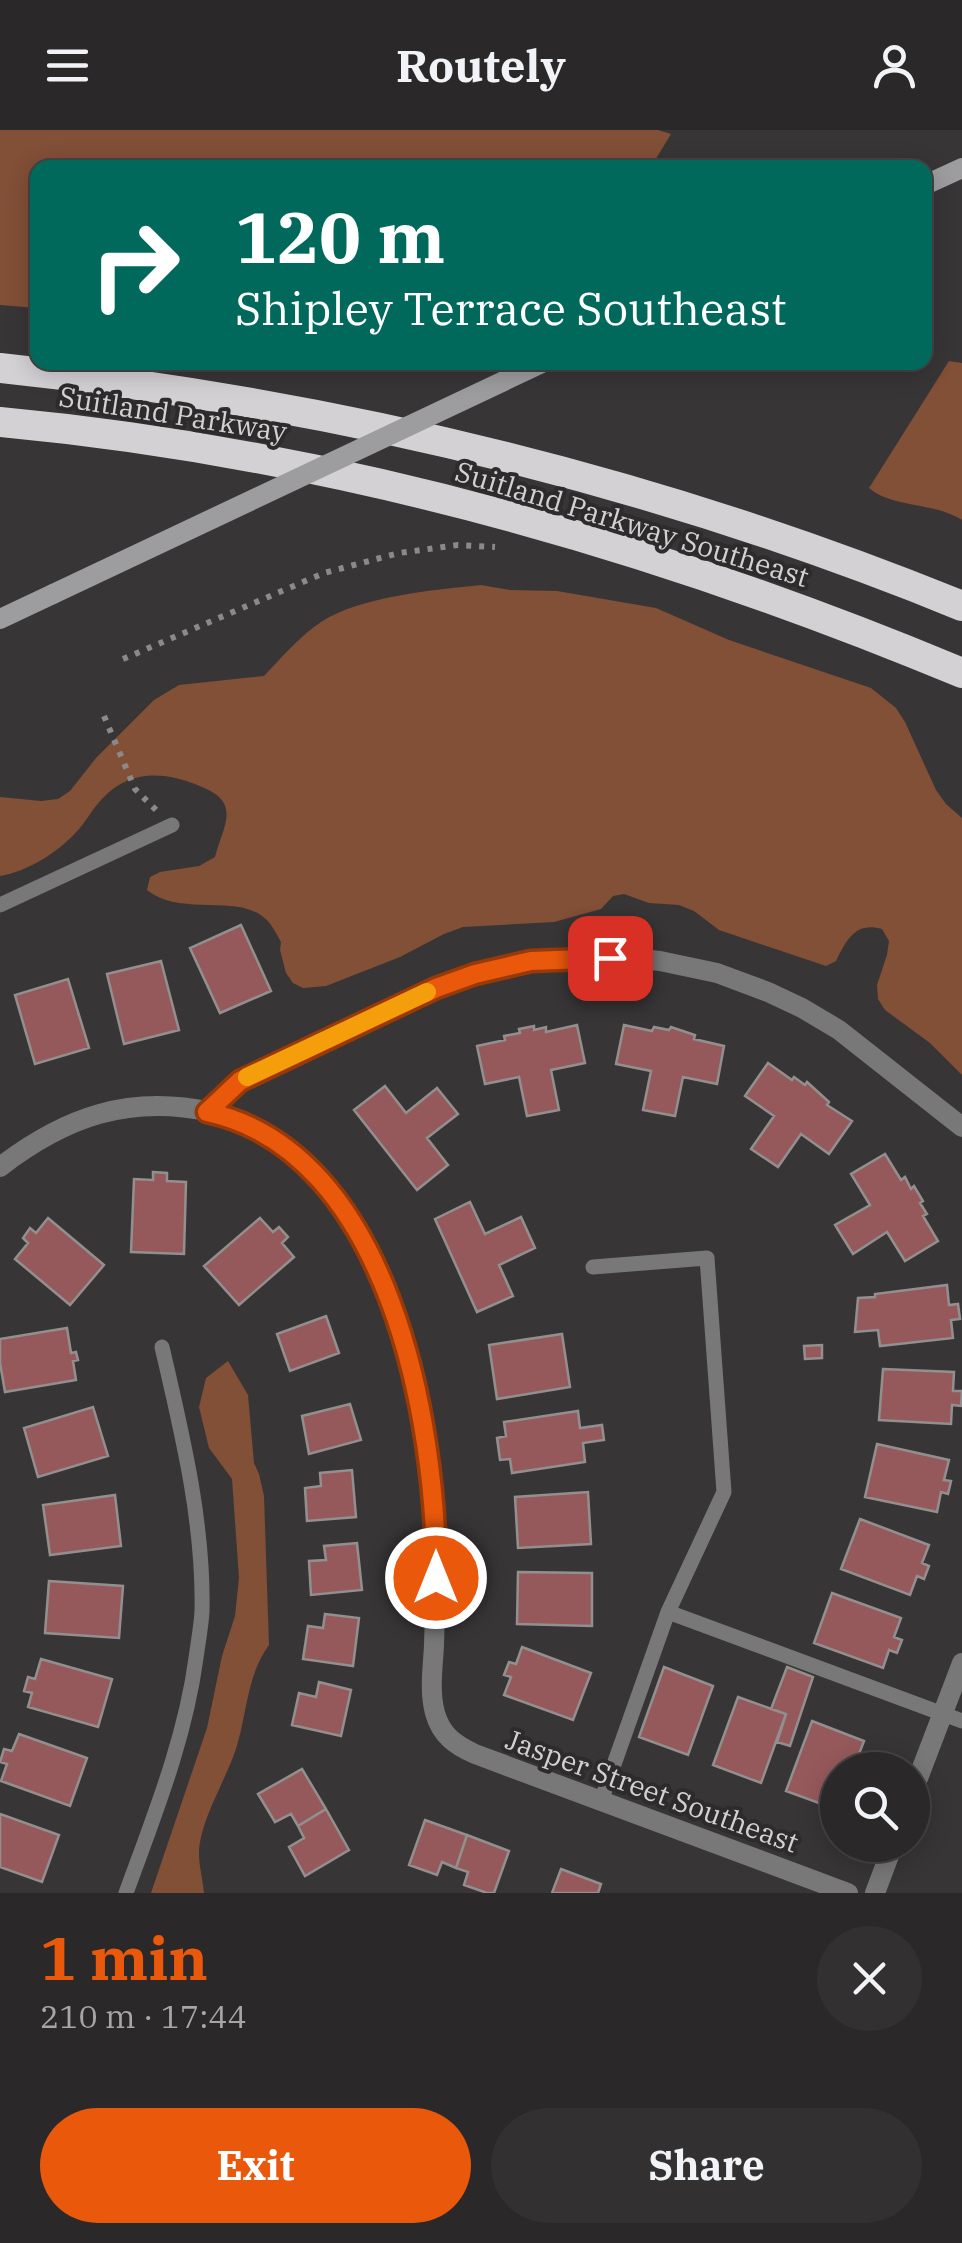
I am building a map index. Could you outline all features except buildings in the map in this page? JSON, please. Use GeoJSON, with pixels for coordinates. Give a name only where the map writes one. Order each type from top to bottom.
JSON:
{"type":"FeatureCollection","features":[{"type":"Feature","properties":{"kind":"highway","name":"Suitland Parkway"},"geometry":{"type":"LineString","coordinates":[[0,368],[174,390],[413,434]]}},
{"type":"Feature","properties":{"kind":"highway","name":"Suitland Parkway"},"geometry":{"type":"LineString","coordinates":[[0,422],[168,443],[334,474]]}},
{"type":"Feature","properties":{"kind":"highway","name":"Suitland Parkway Southeast"},"geometry":{"type":"LineString","coordinates":[[413,434],[567,472],[742,524],[962,606]]}},
{"type":"Feature","properties":{"kind":"highway","name":"Suitland Parkway Southeast"},"geometry":{"type":"LineString","coordinates":[[334,474],[490,512],[691,570],[822,616],[962,673]]}},
{"type":"Feature","properties":{"kind":"main road"},"geometry":{"type":"LineString","coordinates":[[932,182],[962,168]]}},
{"type":"Feature","properties":{"kind":"main road"},"geometry":{"type":"LineString","coordinates":[[0,619],[527,370]]}},
{"type":"Feature","properties":{"kind":"street"},"geometry":{"type":"LineString","coordinates":[[0,1167],[34,1142],[95,1114],[158,1105],[207,1112],[240,1081],[436,988],[520,963],[547,960],[660,961],[726,976],[785,1000],[839,1030],[962,1126]]}},
{"type":"Feature","properties":{"kind":"street","name":"Jasper Street Southeast"},"geometry":{"type":"LineString","coordinates":[[207,1112],[262,1132],[304,1162],[332,1192],[357,1228],[378,1272],[406,1357],[431,1477],[436,1544],[432,1696],[442,1730],[456,1746],[475,1754],[848,1893]]}},
{"type":"Feature","properties":{"kind":"street"},"geometry":{"type":"LineString","coordinates":[[930,1761],[953,1718],[962,1663]]}},
{"type":"Feature","properties":{"kind":"street"},"geometry":{"type":"LineString","coordinates":[[875,1893],[887,1862]]}},
{"type":"Feature","properties":{"kind":"lane"},"geometry":{"type":"LineString","coordinates":[[0,905],[172,826]]}},
{"type":"Feature","properties":{"kind":"lane"},"geometry":{"type":"LineString","coordinates":[[592,1267],[707,1258],[724,1492],[668,1612],[601,1801]]}},
{"type":"Feature","properties":{"kind":"lane"},"geometry":{"type":"LineString","coordinates":[[126,1893],[174,1762],[192,1690],[202,1615],[200,1542],[162,1347]]}},
{"type":"Feature","properties":{"kind":"lane"},"geometry":{"type":"LineString","coordinates":[[668,1612],[953,1718]]}},
{"type":"Feature","properties":{"kind":"path"},"geometry":{"type":"LineString","coordinates":[[123,659],[324,573],[400,553],[458,545],[507,547]]}},
{"type":"Feature","properties":{"kind":"path"},"geometry":{"type":"LineString","coordinates":[[104,716],[135,789],[172,826]]}},
{"type":"Feature","properties":{"kind":"shaded area"},"geometry":{"type":"Polygon","coordinates":[[[0,130],[658,130],[671,134],[655,160],[30,160],[30,307],[0,305],[0,130]]]}},
{"type":"Feature","properties":{"kind":"shaded area"},"geometry":{"type":"Polygon","coordinates":[[[949,361],[962,363],[962,520],[939,510],[889,499],[869,488],[949,361]]]}},
{"type":"Feature","properties":{"kind":"shaded area"},"geometry":{"type":"Polygon","coordinates":[[[481,585],[557,591],[656,608],[729,640],[871,688],[896,708],[936,790],[962,818],[962,1075],[930,1043],[885,1010],[878,999],[877,985],[889,941],[882,929],[859,930],[836,961],[826,966],[719,930],[679,905],[649,903],[624,894],[613,896],[601,909],[554,922],[463,927],[326,986],[303,988],[286,973],[281,942],[262,916],[237,907],[174,902],[147,890],[150,877],[160,872],[199,866],[215,857],[225,825],[226,808],[222,800],[202,787],[176,778],[150,776],[125,782],[102,799],[63,845],[33,865],[0,876],[0,797],[58,799],[70,791],[96,758],[154,700],[179,685],[264,676],[313,628],[356,606],[481,585]]]}},
{"type":"Feature","properties":{"kind":"shaded area"},"geometry":{"type":"Polygon","coordinates":[[[228,1361],[248,1395],[254,1463],[264,1496],[269,1645],[257,1667],[234,1755],[200,1841],[204,1893],[151,1893],[207,1728],[235,1616],[239,1578],[232,1479],[209,1448],[199,1407],[206,1378],[228,1361]]]}},
{"type":"Feature","properties":{"kind":"slow traffic"},"geometry":{"type":"LineString","coordinates":[[247,1077],[427,992]]}},
{"type":"Feature","properties":{"kind":"route"},"geometry":{"type":"LineString","coordinates":[[436,1578],[435,1510],[423,1429],[396,1321],[365,1243],[332,1192],[292,1151],[250,1126],[207,1112],[240,1081],[436,988],[531,961],[610,958]]}}]}
